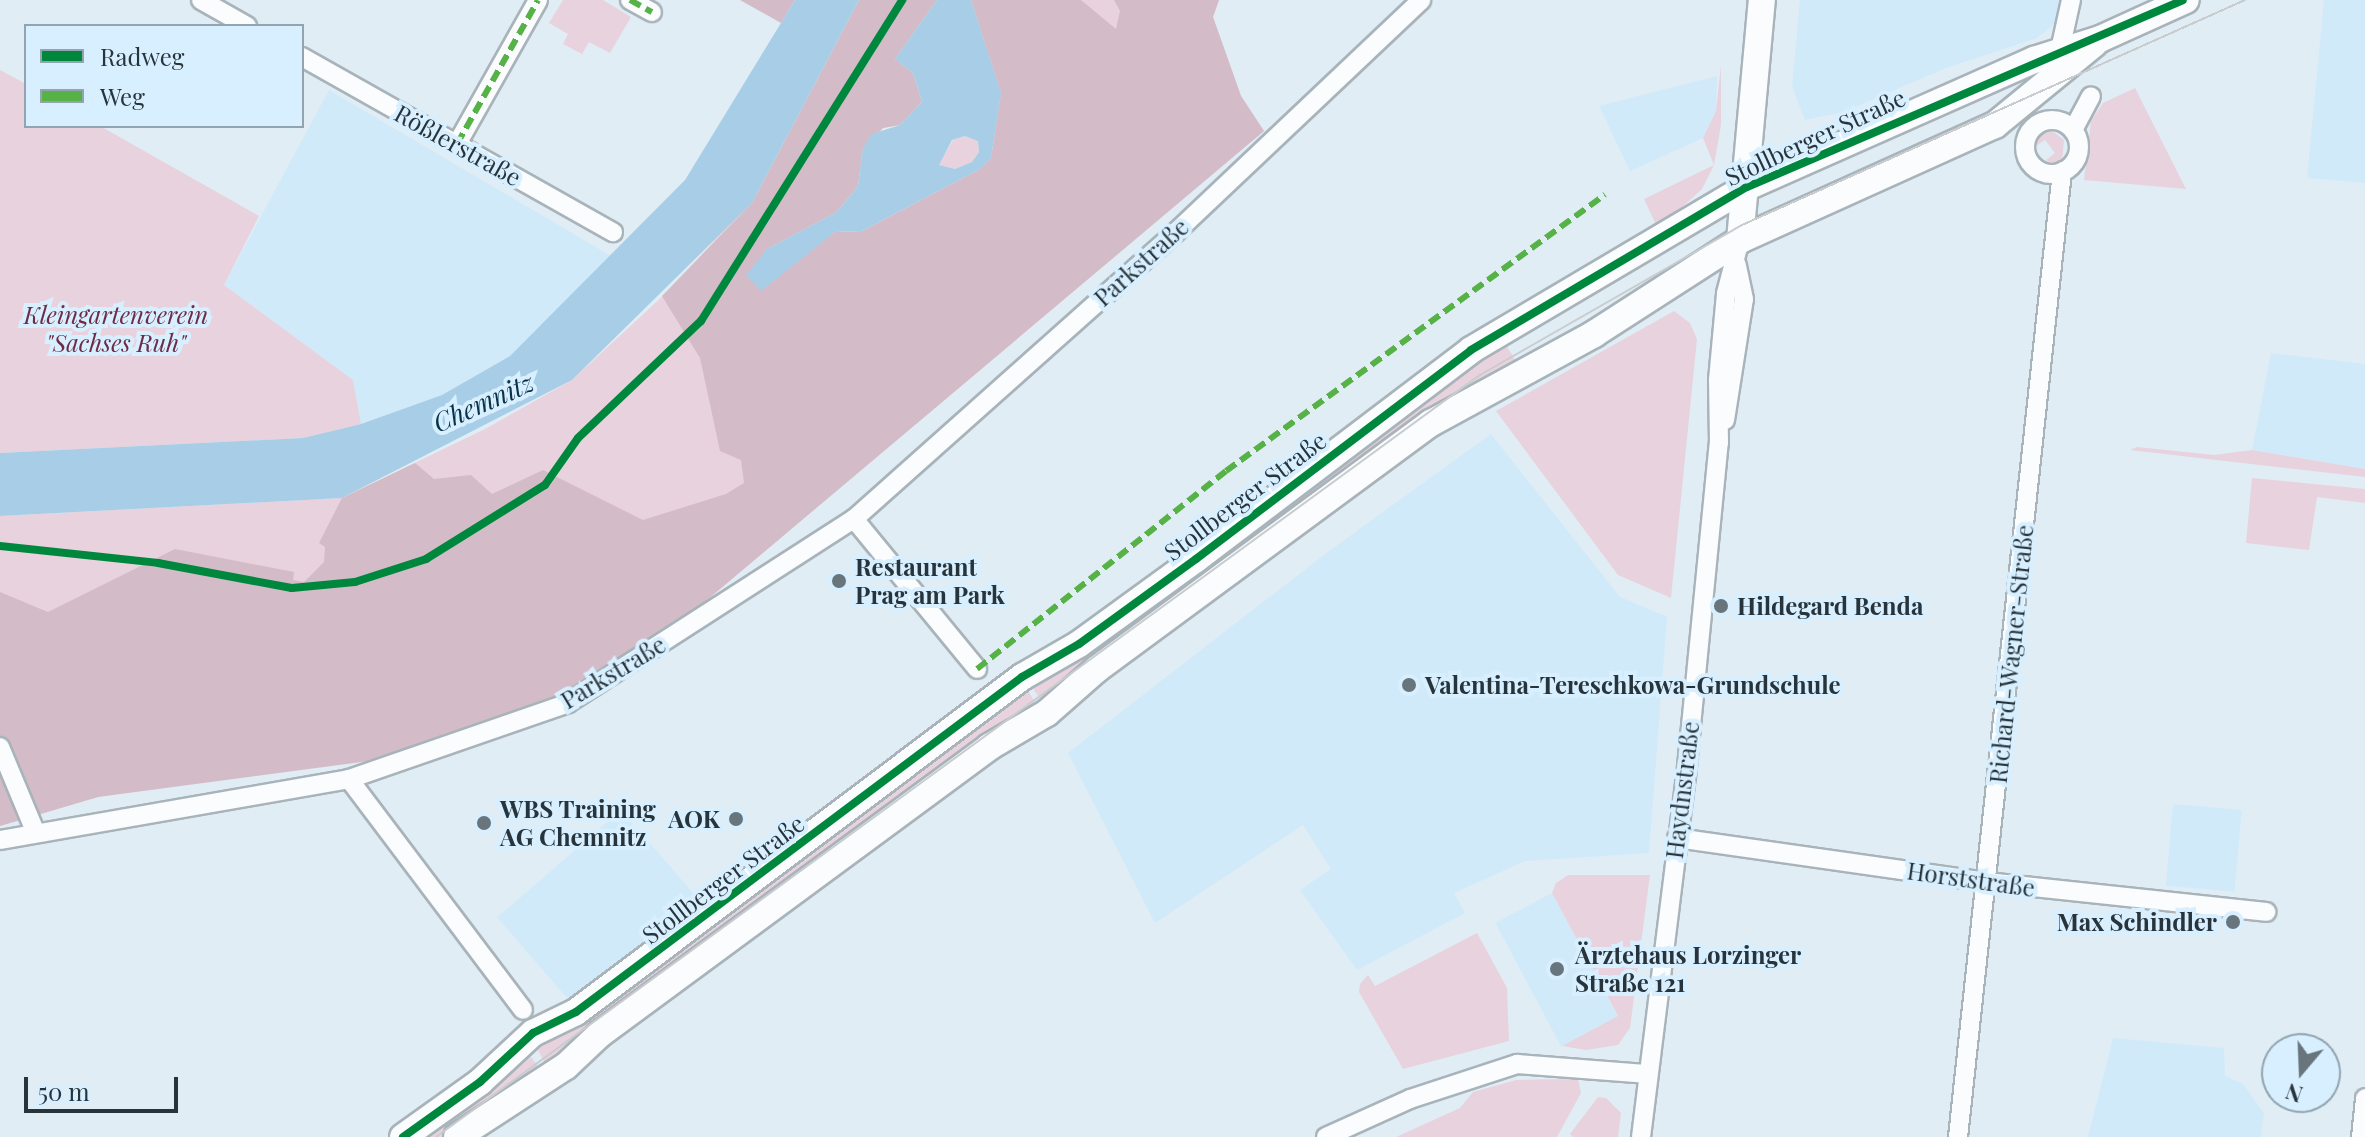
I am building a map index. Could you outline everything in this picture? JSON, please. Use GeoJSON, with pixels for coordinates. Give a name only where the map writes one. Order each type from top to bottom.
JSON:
{"type":"FeatureCollection","features":[{"type":"Feature","properties":{"kind":"main road","name":"Haydnstraße"},"geometry":{"type":"LineString","coordinates":[[1738,253],[1747,187],[1762,0]]}},
{"type":"Feature","properties":{"kind":"main road","name":"Stollberger Straße"},"geometry":{"type":"LineString","coordinates":[[403,1137],[480,1082],[533,1033],[576,1012],[1022,677],[1079,644],[1196,559],[1471,350],[1747,187],[2060,50],[2100,39],[2183,1]]}},
{"type":"Feature","properties":{"kind":"main road","name":"Stollberger Straße"},"geometry":{"type":"LineString","coordinates":[[457,1137],[566,1066],[612,1025],[989,747],[1047,713],[1097,669],[1431,423],[1738,253],[1995,125],[2100,39]]}},
{"type":"Feature","properties":{"kind":"street"},"geometry":{"type":"LineString","coordinates":[[201,0],[243,24]]}},
{"type":"Feature","properties":{"kind":"street"},"geometry":{"type":"LineString","coordinates":[[457,144],[538,0]]}},
{"type":"Feature","properties":{"kind":"street"},"geometry":{"type":"LineString","coordinates":[[630,0],[652,12]]}},
{"type":"Feature","properties":{"kind":"street","name":"Parkstraße"},"geometry":{"type":"LineString","coordinates":[[0,840],[35,831],[349,779],[568,703],[854,519],[1175,233],[1421,0]]}},
{"type":"Feature","properties":{"kind":"street"},"geometry":{"type":"LineString","coordinates":[[2060,50],[2071,0]]}},
{"type":"Feature","properties":{"kind":"street","name":"Rößlerstraße"},"geometry":{"type":"LineString","coordinates":[[304,58],[613,232]]}},
{"type":"Feature","properties":{"kind":"street","name":"Richard-Wagner-Straße"},"geometry":{"type":"LineString","coordinates":[[1958,1137],[2062,172],[2076,158],[2078,142],[2073,130],[2091,96]]}},
{"type":"Feature","properties":{"kind":"street"},"geometry":{"type":"LineString","coordinates":[[2062,172],[2036,168],[2026,154],[2026,140],[2036,125],[2050,120],[2073,130]]}},
{"type":"Feature","properties":{"kind":"street","name":"Haydnstraße"},"geometry":{"type":"LineString","coordinates":[[1641,1137],[1719,443],[1718,380],[1726,293],[1738,253]]}},
{"type":"Feature","properties":{"kind":"street"},"geometry":{"type":"LineString","coordinates":[[854,519],[977,669]]}},
{"type":"Feature","properties":{"kind":"street"},"geometry":{"type":"LineString","coordinates":[[0,747],[35,831]]}},
{"type":"Feature","properties":{"kind":"street"},"geometry":{"type":"LineString","coordinates":[[349,779],[523,1010]]}},
{"type":"Feature","properties":{"kind":"street","name":"Horststraße"},"geometry":{"type":"LineString","coordinates":[[1677,838],[1986,882],[2266,912]]}},
{"type":"Feature","properties":{"kind":"street"},"geometry":{"type":"LineString","coordinates":[[1326,1137],[1410,1099],[1517,1064],[1646,1074]]}},
{"type":"Feature","properties":{"kind":"street"},"geometry":{"type":"LineString","coordinates":[[2361,1137],[2365,1098]]}},
{"type":"Feature","properties":{"kind":"shaded area"},"geometry":{"type":"Polygon","coordinates":[[[740,0],[795,0],[781,23],[740,0]]]}},
{"type":"Feature","properties":{"kind":"shaded area"},"geometry":{"type":"Polygon","coordinates":[[[859,0],[937,0],[895,59],[913,73],[922,102],[900,125],[883,128],[863,148],[858,186],[837,212],[767,249],[798,258],[835,232],[862,231],[980,169],[991,158],[1001,93],[971,0],[1081,0],[1116,29],[1120,11],[1114,0],[1219,0],[1213,17],[1241,96],[1264,131],[593,696],[452,750],[98,797],[0,826],[0,592],[48,612],[175,549],[294,572],[293,580],[304,582],[324,562],[325,547],[319,543],[342,498],[415,463],[434,479],[471,475],[492,494],[543,470],[643,520],[726,494],[744,483],[741,460],[720,451],[700,358],[662,296],[752,203],[859,0]]]}},
{"type":"Feature","properties":{"kind":"shaded area"},"geometry":{"type":"Polygon","coordinates":[[[1800,0],[2063,0],[2062,18],[2037,38],[1946,68],[1844,112],[1805,120],[1792,87],[1800,0]]]}},
{"type":"Feature","properties":{"kind":"shaded area"},"geometry":{"type":"Polygon","coordinates":[[[2324,0],[2365,0],[2365,183],[2307,178],[2324,0]]]}},
{"type":"Feature","properties":{"kind":"shaded area"},"geometry":{"type":"Polygon","coordinates":[[[1717,76],[1716,111],[1703,138],[1630,171],[1599,106],[1717,76]]]}},
{"type":"Feature","properties":{"kind":"shaded area"},"geometry":{"type":"Polygon","coordinates":[[[329,90],[611,256],[510,356],[442,395],[361,424],[353,380],[224,285],[329,90]]]}},
{"type":"Feature","properties":{"kind":"shaded area"},"geometry":{"type":"Polygon","coordinates":[[[2271,353],[2365,364],[2365,469],[2252,450],[2271,353]]]}},
{"type":"Feature","properties":{"kind":"shaded area","name":"Valentina-Tereschkowa-Grundschule"},"geometry":{"type":"Polygon","coordinates":[[[1491,434],[1620,597],[1667,617],[1649,853],[1525,861],[1454,893],[1465,913],[1357,970],[1300,890],[1331,869],[1303,825],[1155,923],[1068,753],[1329,551],[1491,434]]]}},
{"type":"Feature","properties":{"kind":"shaded area"},"geometry":{"type":"Polygon","coordinates":[[[2173,804],[2242,810],[2235,892],[2166,886],[2173,804]]]}},
{"type":"Feature","properties":{"kind":"shaded area"},"geometry":{"type":"Polygon","coordinates":[[[621,810],[700,901],[576,1008],[497,918],[621,810]]]}},
{"type":"Feature","properties":{"kind":"shaded area","name":"Ärztehaus Lorzinger Straße 121"},"geometry":{"type":"Polygon","coordinates":[[[1552,893],[1618,1017],[1561,1047],[1495,923],[1552,893]]]}},
{"type":"Feature","properties":{"kind":"shaded area"},"geometry":{"type":"Polygon","coordinates":[[[2113,1038],[2224,1048],[2225,1076],[2243,1084],[2261,1113],[2264,1113],[2261,1137],[2088,1137],[2113,1038]]]}},
{"type":"Feature","properties":{"kind":"green space"},"geometry":{"type":"Polygon","coordinates":[[[563,0],[603,0],[631,17],[610,53],[589,42],[582,54],[563,44],[568,34],[549,23],[563,0]]]}},
{"type":"Feature","properties":{"kind":"green space"},"geometry":{"type":"Polygon","coordinates":[[[937,0],[895,59],[913,73],[900,125],[883,128],[837,212],[767,249],[760,290],[980,169],[997,142],[971,0],[1219,0],[1213,17],[1241,96],[1264,131],[593,696],[98,797],[0,826],[0,516],[342,498],[485,429],[572,380],[666,293],[937,0]]]}},
{"type":"Feature","properties":{"kind":"green space"},"geometry":{"type":"Polygon","coordinates":[[[1721,65],[1721,125],[1714,165],[1703,138],[1716,111],[1721,65]]]}},
{"type":"Feature","properties":{"kind":"green space","name":"Kleingartenverein \"Sachses Ruh\""},"geometry":{"type":"Polygon","coordinates":[[[0,70],[24,83],[24,128],[104,128],[259,216],[224,285],[353,380],[361,424],[303,438],[0,453],[0,70]]]}},
{"type":"Feature","properties":{"kind":"green space"},"geometry":{"type":"Polygon","coordinates":[[[2135,88],[2186,189],[2084,180],[2091,121],[2103,103],[2135,88]]]}},
{"type":"Feature","properties":{"kind":"green space"},"geometry":{"type":"Polygon","coordinates":[[[2051,130],[2064,140],[2062,161],[2054,165],[2046,160],[2055,153],[2045,140],[2036,146],[2037,138],[2051,130]]]}},
{"type":"Feature","properties":{"kind":"green space"},"geometry":{"type":"Polygon","coordinates":[[[965,136],[978,140],[979,152],[972,162],[955,169],[938,165],[953,140],[965,136]]]}},
{"type":"Feature","properties":{"kind":"green space"},"geometry":{"type":"Polygon","coordinates":[[[1714,165],[1702,189],[1658,229],[1644,199],[1714,165]]]}},
{"type":"Feature","properties":{"kind":"green space"},"geometry":{"type":"Polygon","coordinates":[[[1674,311],[1690,323],[1697,339],[1671,598],[1618,575],[1496,411],[1674,311]]]}},
{"type":"Feature","properties":{"kind":"green space"},"geometry":{"type":"Polygon","coordinates":[[[1501,337],[1519,366],[1041,700],[1032,687],[1501,337]]]}},
{"type":"Feature","properties":{"kind":"green space"},"geometry":{"type":"Polygon","coordinates":[[[2137,447],[2214,455],[2252,450],[2365,469],[2365,477],[2130,450],[2137,447]]]}},
{"type":"Feature","properties":{"kind":"green space"},"geometry":{"type":"Polygon","coordinates":[[[2252,478],[2365,489],[2365,503],[2317,497],[2309,550],[2246,543],[2252,478]]]}},
{"type":"Feature","properties":{"kind":"green space"},"geometry":{"type":"Polygon","coordinates":[[[1027,689],[1036,704],[563,1061],[558,1055],[545,1063],[538,1050],[546,1043],[541,1036],[1027,689]]]}},
{"type":"Feature","properties":{"kind":"green space"},"geometry":{"type":"Polygon","coordinates":[[[1568,875],[1650,875],[1630,1028],[1618,1045],[1586,1050],[1562,1046],[1618,1016],[1552,893],[1556,883],[1568,875]]]}},
{"type":"Feature","properties":{"kind":"green space"},"geometry":{"type":"Polygon","coordinates":[[[1477,933],[1507,988],[1509,1041],[1403,1069],[1359,992],[1360,984],[1368,975],[1375,986],[1477,933]]]}},
{"type":"Feature","properties":{"kind":"green space"},"geometry":{"type":"Polygon","coordinates":[[[519,1055],[524,1062],[531,1057],[539,1067],[533,1072],[538,1078],[449,1137],[412,1137],[519,1055]]]}},
{"type":"Feature","properties":{"kind":"green space"},"geometry":{"type":"Polygon","coordinates":[[[1578,1079],[1581,1093],[1557,1137],[1396,1137],[1460,1108],[1473,1092],[1516,1080],[1578,1079]]]}},
{"type":"Feature","properties":{"kind":"green space"},"geometry":{"type":"Polygon","coordinates":[[[1598,1097],[1606,1098],[1621,1113],[1618,1137],[1573,1137],[1570,1134],[1598,1097]]]}},
{"type":"Feature","properties":{"kind":"water","name":"Chemnitz"},"geometry":{"type":"Polygon","coordinates":[[[795,0],[859,0],[752,203],[572,380],[342,498],[0,516],[0,453],[303,438],[361,424],[442,395],[510,356],[685,180],[795,0]]]}},
{"type":"Feature","properties":{"kind":"water"},"geometry":{"type":"Polygon","coordinates":[[[937,0],[971,0],[1001,93],[991,158],[980,169],[862,231],[835,232],[761,291],[746,275],[767,249],[837,212],[858,186],[863,148],[872,134],[900,125],[922,102],[913,73],[895,59],[937,0]],[[965,136],[952,140],[939,165],[955,169],[972,162],[979,152],[978,141],[965,136]]]}},
{"type":"Feature","properties":{"kind":"tram line"},"geometry":{"type":"LineString","coordinates":[[436,1137],[1480,375],[1742,225],[2245,0]]}},
{"type":"Feature","properties":{"kind":"marked path"},"geometry":{"type":"LineString","coordinates":[[457,144],[538,0]]}},
{"type":"Feature","properties":{"kind":"marked path"},"geometry":{"type":"LineString","coordinates":[[630,0],[652,12]]}},
{"type":"Feature","properties":{"kind":"marked path"},"geometry":{"type":"LineString","coordinates":[[977,669],[1226,471],[1605,195]]}},
{"type":"Feature","properties":{"kind":"cycle path"},"geometry":{"type":"LineString","coordinates":[[0,546],[158,563],[292,588],[355,582],[426,559],[545,485],[578,438],[701,321],[902,0]]}},
{"type":"Feature","properties":{"kind":"cycle path"},"geometry":{"type":"LineString","coordinates":[[403,1137],[480,1082],[533,1033],[576,1012],[1022,677],[1079,644],[1196,559],[1471,350],[1747,187],[2183,0]]}},
{"type":"Feature","properties":{"kind":"place","name":"Restaurant Prag am Park"},"geometry":{"type":"Point","coordinates":[839,581]}},
{"type":"Feature","properties":{"kind":"place","name":"Hildegard Benda"},"geometry":{"type":"Point","coordinates":[1721,606]}},
{"type":"Feature","properties":{"kind":"place","name":"Valentina-Tereschkowa-Grundschule"},"geometry":{"type":"Point","coordinates":[1409,685]}},
{"type":"Feature","properties":{"kind":"place","name":"AOK"},"geometry":{"type":"Point","coordinates":[736,819]}},
{"type":"Feature","properties":{"kind":"place","name":"WBS Training AG Chemnitz"},"geometry":{"type":"Point","coordinates":[484,823]}},
{"type":"Feature","properties":{"kind":"place","name":"Max Schindler"},"geometry":{"type":"Point","coordinates":[2233,922]}},
{"type":"Feature","properties":{"kind":"place","name":"Ärztehaus Lorzinger Straße 121"},"geometry":{"type":"Point","coordinates":[1557,969]}}]}
